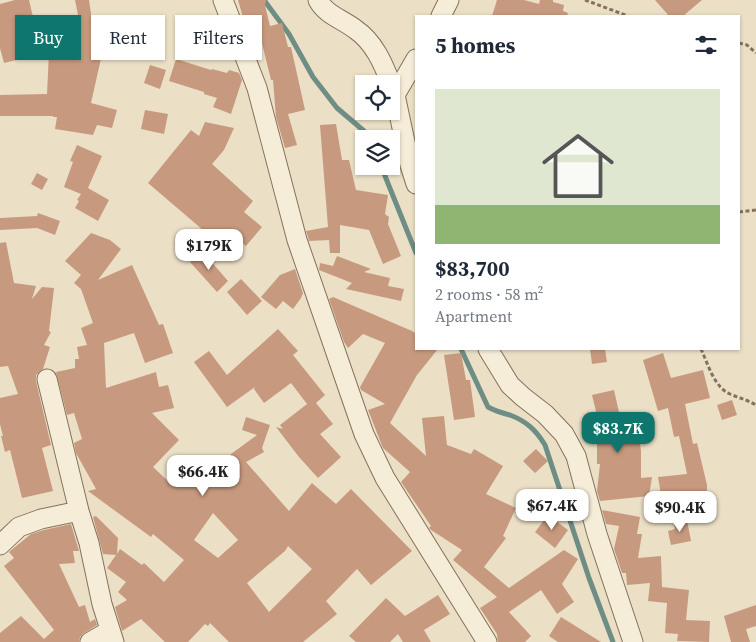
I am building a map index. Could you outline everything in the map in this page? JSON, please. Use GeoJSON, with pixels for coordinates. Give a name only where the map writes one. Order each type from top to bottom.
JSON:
{"type":"FeatureCollection","features":[{"type":"Feature","properties":{"kind":"street"},"geometry":{"type":"LineString","coordinates":[[223,0],[257,88],[298,240],[364,434],[385,478],[487,642]]}},
{"type":"Feature","properties":{"kind":"street"},"geometry":{"type":"LineString","coordinates":[[318,0],[322,7],[337,19],[356,29],[370,43],[381,58],[387,75]]}},
{"type":"Feature","properties":{"kind":"street"},"geometry":{"type":"LineString","coordinates":[[442,15],[449,0]]}},
{"type":"Feature","properties":{"kind":"street"},"geometry":{"type":"LineString","coordinates":[[400,78],[415,60]]}},
{"type":"Feature","properties":{"kind":"street"},"geometry":{"type":"LineString","coordinates":[[399,120],[415,181]]}},
{"type":"Feature","properties":{"kind":"street"},"geometry":{"type":"LineString","coordinates":[[489,350],[510,384],[552,420],[564,434],[576,456],[597,534],[633,642]]}},
{"type":"Feature","properties":{"kind":"street"},"geometry":{"type":"LineString","coordinates":[[47,379],[112,636],[90,642]]}},
{"type":"Feature","properties":{"kind":"street"},"geometry":{"type":"LineString","coordinates":[[0,545],[19,527],[41,519],[79,511]]}},
{"type":"Feature","properties":{"kind":"path"},"geometry":{"type":"LineString","coordinates":[[585,0],[625,15]]}},
{"type":"Feature","properties":{"kind":"path"},"geometry":{"type":"LineString","coordinates":[[740,43],[747,44],[756,53]]}},
{"type":"Feature","properties":{"kind":"path"},"geometry":{"type":"LineString","coordinates":[[740,212],[756,210]]}},
{"type":"Feature","properties":{"kind":"path"},"geometry":{"type":"LineString","coordinates":[[701,350],[718,386],[728,394],[756,405]]}},
{"type":"Feature","properties":{"kind":"building"},"geometry":{"type":"Polygon","coordinates":[[[15,0],[29,0],[33,15],[15,15],[16,60],[4,63],[0,48],[0,4],[15,0]]]}},
{"type":"Feature","properties":{"kind":"building"},"geometry":{"type":"Polygon","coordinates":[[[75,0],[89,0],[91,15],[91,60],[101,60],[91,103],[117,110],[112,128],[97,125],[93,135],[55,129],[57,117],[53,116],[0,116],[0,95],[47,94],[49,60],[81,60],[81,15],[78,15],[75,0]]]}},
{"type":"Feature","properties":{"kind":"building"},"geometry":{"type":"Polygon","coordinates":[[[238,0],[266,0],[265,5],[270,26],[282,23],[288,47],[291,47],[305,110],[288,114],[297,145],[285,148],[276,117],[273,80],[271,80],[262,43],[262,15],[242,15],[238,0]]]}},
{"type":"Feature","properties":{"kind":"building"},"geometry":{"type":"Polygon","coordinates":[[[497,0],[524,0],[539,4],[540,0],[553,0],[553,2],[564,5],[563,11],[568,13],[567,15],[492,15],[497,0]]]}},
{"type":"Feature","properties":{"kind":"building"},"geometry":{"type":"Polygon","coordinates":[[[655,0],[702,0],[684,15],[668,15],[655,0]]]}},
{"type":"Feature","properties":{"kind":"building"},"geometry":{"type":"Polygon","coordinates":[[[176,60],[211,70],[227,73],[229,70],[239,73],[242,80],[231,114],[213,107],[217,98],[169,81],[176,60]]]}},
{"type":"Feature","properties":{"kind":"building"},"geometry":{"type":"Polygon","coordinates":[[[150,65],[166,70],[160,89],[144,83],[150,65]]]}},
{"type":"Feature","properties":{"kind":"building"},"geometry":{"type":"Polygon","coordinates":[[[145,110],[168,114],[164,134],[141,129],[145,110]]]}},
{"type":"Feature","properties":{"kind":"building"},"geometry":{"type":"Polygon","coordinates":[[[205,122],[234,128],[224,150],[212,164],[253,201],[244,212],[262,227],[246,246],[227,230],[217,242],[148,183],[191,130],[199,136],[205,122]]]}},
{"type":"Feature","properties":{"kind":"building"},"geometry":{"type":"Polygon","coordinates":[[[336,124],[342,160],[349,160],[356,190],[388,195],[385,214],[389,217],[388,224],[401,256],[383,264],[369,230],[340,225],[340,253],[330,253],[329,240],[309,241],[306,231],[328,227],[320,125],[336,124]]]}},
{"type":"Feature","properties":{"kind":"building"},"geometry":{"type":"Polygon","coordinates":[[[77,145],[102,156],[88,188],[109,200],[98,221],[75,208],[81,194],[64,187],[73,162],[70,161],[77,145]]]}},
{"type":"Feature","properties":{"kind":"building"},"geometry":{"type":"Polygon","coordinates":[[[37,173],[48,179],[42,190],[31,184],[37,173]]]}},
{"type":"Feature","properties":{"kind":"building"},"geometry":{"type":"Polygon","coordinates":[[[38,213],[60,221],[55,235],[37,228],[0,230],[0,218],[37,216],[38,213]]]}},
{"type":"Feature","properties":{"kind":"building"},"geometry":{"type":"Polygon","coordinates":[[[91,233],[110,240],[121,249],[98,280],[132,265],[159,325],[163,324],[173,353],[145,363],[134,333],[104,343],[106,388],[156,372],[159,387],[168,385],[174,408],[152,413],[179,440],[153,467],[171,484],[194,462],[205,473],[257,435],[242,430],[246,417],[270,425],[262,448],[264,452],[246,462],[289,511],[312,483],[336,504],[351,489],[412,551],[371,585],[357,569],[326,601],[337,614],[303,642],[229,642],[210,623],[208,626],[205,624],[188,642],[165,642],[141,619],[122,631],[115,607],[127,600],[118,592],[126,582],[107,568],[116,555],[103,554],[93,517],[96,516],[118,538],[117,554],[120,549],[142,565],[144,563],[164,582],[184,560],[153,534],[151,537],[88,491],[96,489],[76,453],[74,443],[82,439],[74,413],[67,415],[56,372],[75,368],[75,359],[79,359],[77,347],[87,345],[81,328],[93,323],[81,289],[74,283],[81,275],[65,261],[91,233]],[[213,513],[194,540],[218,558],[238,540],[213,513]],[[288,546],[285,551],[247,583],[269,612],[312,569],[288,546]]]}},
{"type":"Feature","properties":{"kind":"building"},"geometry":{"type":"Polygon","coordinates":[[[6,242],[14,283],[36,286],[32,299],[42,287],[54,288],[49,331],[51,332],[44,345],[50,347],[43,369],[36,375],[51,445],[42,448],[53,491],[22,498],[10,450],[5,452],[0,424],[0,398],[18,394],[8,366],[0,367],[0,243],[6,242]]]}},
{"type":"Feature","properties":{"kind":"building"},"geometry":{"type":"Polygon","coordinates":[[[202,251],[228,281],[217,292],[190,262],[202,251]]]}},
{"type":"Feature","properties":{"kind":"building"},"geometry":{"type":"Polygon","coordinates":[[[337,256],[371,269],[364,272],[390,278],[388,286],[404,289],[401,301],[346,289],[352,283],[319,270],[320,263],[333,266],[337,256]]]}},
{"type":"Feature","properties":{"kind":"building"},"geometry":{"type":"Polygon","coordinates":[[[295,269],[303,293],[301,298],[293,309],[283,301],[276,309],[261,297],[280,275],[295,269]]]}},
{"type":"Feature","properties":{"kind":"building"},"geometry":{"type":"Polygon","coordinates":[[[241,279],[262,301],[247,315],[227,292],[241,279]]]}},
{"type":"Feature","properties":{"kind":"building"},"geometry":{"type":"Polygon","coordinates":[[[333,297],[412,331],[415,333],[415,350],[437,350],[417,375],[390,423],[426,456],[422,418],[444,416],[447,445],[471,454],[474,449],[503,466],[486,494],[516,508],[503,536],[506,538],[484,567],[509,588],[564,550],[578,559],[562,584],[574,602],[557,614],[541,590],[509,612],[531,636],[525,642],[498,642],[497,634],[480,608],[497,597],[453,560],[462,550],[429,528],[431,526],[401,482],[410,472],[383,448],[368,410],[385,404],[361,390],[360,387],[385,343],[363,334],[348,348],[344,342],[329,299],[333,297]]]}},
{"type":"Feature","properties":{"kind":"building"},"geometry":{"type":"Polygon","coordinates":[[[278,329],[298,351],[293,355],[325,395],[316,403],[333,424],[320,434],[341,457],[318,478],[276,427],[283,429],[280,425],[307,404],[291,383],[264,403],[254,389],[255,387],[227,407],[194,362],[209,351],[227,375],[278,329]]]}},
{"type":"Feature","properties":{"kind":"building"},"geometry":{"type":"Polygon","coordinates":[[[590,350],[605,350],[607,362],[592,364],[590,350]]]}},
{"type":"Feature","properties":{"kind":"building"},"geometry":{"type":"Polygon","coordinates":[[[461,353],[466,380],[470,380],[475,417],[454,420],[444,355],[461,353]]]}},
{"type":"Feature","properties":{"kind":"building"},"geometry":{"type":"Polygon","coordinates":[[[663,353],[671,378],[703,370],[710,398],[685,404],[693,444],[697,443],[707,485],[707,495],[694,495],[694,491],[661,495],[658,477],[687,474],[679,436],[674,437],[668,408],[658,411],[643,360],[663,353]]]}},
{"type":"Feature","properties":{"kind":"building"},"geometry":{"type":"Polygon","coordinates":[[[614,390],[623,430],[638,429],[641,451],[641,478],[652,477],[649,496],[600,501],[597,491],[600,464],[597,464],[597,444],[604,444],[592,395],[614,390]]]}},
{"type":"Feature","properties":{"kind":"building"},"geometry":{"type":"Polygon","coordinates":[[[732,400],[737,415],[722,420],[717,405],[732,400]]]}},
{"type":"Feature","properties":{"kind":"building"},"geometry":{"type":"Polygon","coordinates":[[[536,449],[548,461],[535,473],[523,461],[536,449]]]}},
{"type":"Feature","properties":{"kind":"building"},"geometry":{"type":"Polygon","coordinates":[[[602,510],[640,517],[637,534],[642,534],[638,558],[661,556],[662,587],[689,590],[686,620],[710,621],[709,642],[677,641],[678,634],[665,633],[667,603],[648,601],[650,583],[627,585],[626,573],[622,573],[614,549],[619,526],[606,524],[602,510]]]}},
{"type":"Feature","properties":{"kind":"building"},"geometry":{"type":"Polygon","coordinates":[[[548,515],[568,530],[555,548],[535,532],[548,515]]]}},
{"type":"Feature","properties":{"kind":"building"},"geometry":{"type":"Polygon","coordinates":[[[687,520],[691,541],[671,545],[668,531],[675,529],[674,523],[687,520]]]}},
{"type":"Feature","properties":{"kind":"building"},"geometry":{"type":"Polygon","coordinates":[[[71,524],[79,551],[73,551],[75,563],[59,564],[79,607],[85,605],[90,622],[95,619],[97,625],[84,633],[80,637],[79,642],[0,642],[0,633],[21,616],[44,639],[54,630],[4,566],[14,558],[9,552],[31,534],[71,524]]]}},
{"type":"Feature","properties":{"kind":"building"},"geometry":{"type":"Polygon","coordinates":[[[438,595],[450,614],[424,630],[431,642],[403,642],[398,634],[390,642],[356,642],[349,636],[386,598],[405,616],[438,595]]]}},
{"type":"Feature","properties":{"kind":"building"},"geometry":{"type":"Polygon","coordinates":[[[756,605],[756,626],[746,629],[750,642],[731,642],[724,616],[756,605]]]}},
{"type":"Feature","properties":{"kind":"building"},"geometry":{"type":"Polygon","coordinates":[[[561,617],[601,642],[558,642],[549,636],[561,617]]]}},
{"type":"Feature","properties":{"kind":"waterway"},"geometry":{"type":"LineString","coordinates":[[264,0],[289,34],[313,77],[337,108],[363,130]]}},
{"type":"Feature","properties":{"kind":"waterway"},"geometry":{"type":"LineString","coordinates":[[385,175],[415,251]]}},
{"type":"Feature","properties":{"kind":"waterway"},"geometry":{"type":"LineString","coordinates":[[461,350],[488,407],[516,417],[526,423],[545,445],[589,578],[613,642]]}}]}
